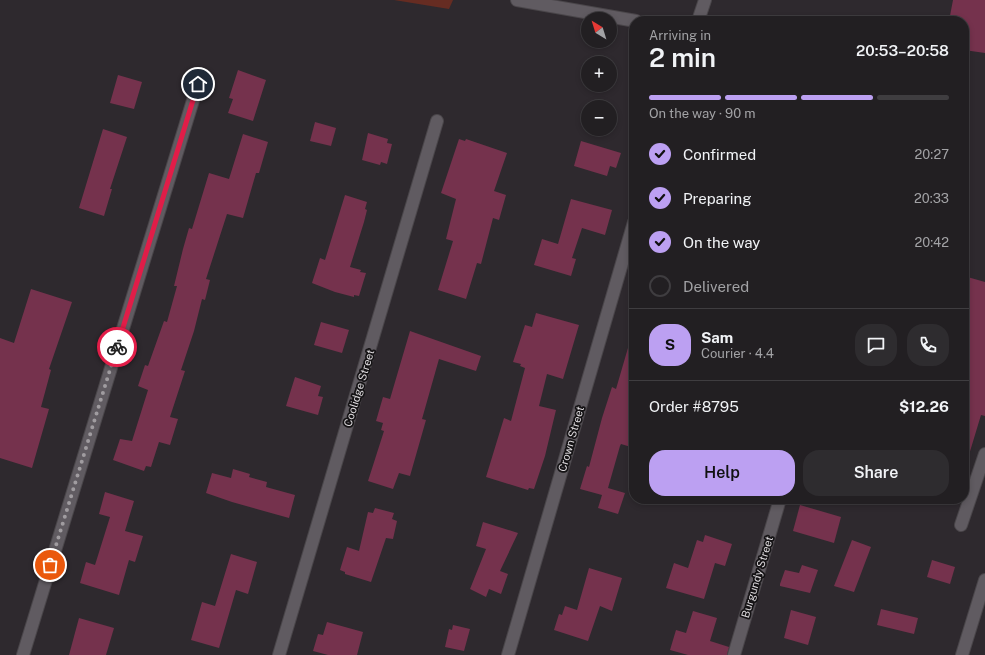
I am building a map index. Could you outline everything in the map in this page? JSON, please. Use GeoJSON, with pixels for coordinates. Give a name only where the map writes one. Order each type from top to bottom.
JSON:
{"type":"FeatureCollection","features":[{"type":"Feature","properties":{"kind":"street"},"geometry":{"type":"LineString","coordinates":[[518,0],[629,20]]}},
{"type":"Feature","properties":{"kind":"street"},"geometry":{"type":"LineString","coordinates":[[700,16],[705,0]]}},
{"type":"Feature","properties":{"kind":"street"},"geometry":{"type":"LineString","coordinates":[[23,655],[198,84]]}},
{"type":"Feature","properties":{"kind":"street","name":"Coolidge Street"},"geometry":{"type":"LineString","coordinates":[[279,655],[437,121]]}},
{"type":"Feature","properties":{"kind":"street","name":"Crown Street"},"geometry":{"type":"LineString","coordinates":[[508,655],[629,239]]}},
{"type":"Feature","properties":{"kind":"street"},"geometry":{"type":"LineString","coordinates":[[969,501],[985,454]]}},
{"type":"Feature","properties":{"kind":"street","name":"Burgundy Street"},"geometry":{"type":"LineString","coordinates":[[734,655],[779,504]]}},
{"type":"Feature","properties":{"kind":"street"},"geometry":{"type":"LineString","coordinates":[[961,525],[968,504]]}},
{"type":"Feature","properties":{"kind":"street"},"geometry":{"type":"LineString","coordinates":[[962,655],[985,580]]}},
{"type":"Feature","properties":{"kind":"shaded area"},"geometry":{"type":"Polygon","coordinates":[[[394,0],[453,0],[449,9],[394,0]]]}},
{"type":"Feature","properties":{"kind":"building"},"geometry":{"type":"Polygon","coordinates":[[[953,0],[985,0],[985,53],[969,51],[969,16],[950,16],[953,0]]]}},
{"type":"Feature","properties":{"kind":"building"},"geometry":{"type":"Polygon","coordinates":[[[238,70],[266,80],[253,121],[228,113],[233,99],[229,98],[238,70]]]}},
{"type":"Feature","properties":{"kind":"building"},"geometry":{"type":"Polygon","coordinates":[[[118,75],[142,82],[134,109],[110,103],[118,75]]]}},
{"type":"Feature","properties":{"kind":"building"},"geometry":{"type":"Polygon","coordinates":[[[315,122],[336,128],[331,146],[310,141],[315,122]]]}},
{"type":"Feature","properties":{"kind":"building"},"geometry":{"type":"Polygon","coordinates":[[[103,129],[127,137],[110,189],[112,189],[104,216],[79,208],[103,129]]]}},
{"type":"Feature","properties":{"kind":"building"},"geometry":{"type":"Polygon","coordinates":[[[368,133],[388,139],[387,143],[392,144],[387,164],[381,162],[380,165],[362,160],[368,133]]]}},
{"type":"Feature","properties":{"kind":"building"},"geometry":{"type":"Polygon","coordinates":[[[243,134],[268,142],[259,173],[256,173],[243,218],[227,214],[206,279],[210,280],[205,300],[202,299],[194,331],[181,370],[185,371],[170,417],[178,419],[170,445],[159,442],[151,467],[146,466],[144,471],[113,460],[120,439],[132,441],[148,390],[138,386],[145,365],[148,366],[164,321],[167,322],[177,286],[174,286],[183,249],[189,228],[192,229],[209,173],[229,179],[243,134]]]}},
{"type":"Feature","properties":{"kind":"building"},"geometry":{"type":"Polygon","coordinates":[[[459,139],[465,141],[466,139],[507,153],[494,191],[506,195],[499,220],[493,218],[481,264],[477,263],[466,299],[438,290],[453,241],[446,239],[456,199],[441,193],[459,139]]]}},
{"type":"Feature","properties":{"kind":"building"},"geometry":{"type":"Polygon","coordinates":[[[581,141],[621,153],[616,168],[610,166],[607,176],[574,166],[581,141]]]}},
{"type":"Feature","properties":{"kind":"building"},"geometry":{"type":"Polygon","coordinates":[[[345,195],[367,202],[364,222],[350,267],[366,273],[359,296],[354,295],[354,297],[335,292],[312,283],[320,258],[325,260],[345,195]]]}},
{"type":"Feature","properties":{"kind":"building"},"geometry":{"type":"Polygon","coordinates":[[[571,199],[612,210],[605,235],[582,228],[572,258],[576,259],[571,276],[534,265],[542,239],[558,244],[571,199]]]}},
{"type":"Feature","properties":{"kind":"building"},"geometry":{"type":"Polygon","coordinates":[[[969,277],[985,282],[985,416],[981,415],[969,455],[969,277]]]}},
{"type":"Feature","properties":{"kind":"building"},"geometry":{"type":"Polygon","coordinates":[[[31,289],[72,302],[49,369],[51,370],[41,407],[49,409],[32,468],[0,458],[0,338],[14,343],[31,289]]]}},
{"type":"Feature","properties":{"kind":"building"},"geometry":{"type":"Polygon","coordinates":[[[536,313],[579,325],[563,379],[547,374],[539,406],[556,410],[545,456],[534,489],[529,488],[528,490],[486,477],[504,418],[511,421],[525,368],[520,366],[521,364],[513,362],[525,325],[532,327],[536,313]]]}},
{"type":"Feature","properties":{"kind":"building"},"geometry":{"type":"Polygon","coordinates":[[[321,322],[349,330],[342,353],[314,345],[321,322]]]}},
{"type":"Feature","properties":{"kind":"building"},"geometry":{"type":"Polygon","coordinates":[[[410,331],[481,356],[476,371],[439,359],[422,419],[426,420],[410,476],[399,473],[393,489],[368,481],[384,431],[381,430],[383,423],[376,421],[383,397],[390,399],[410,331]]]}},
{"type":"Feature","properties":{"kind":"building"},"geometry":{"type":"Polygon","coordinates":[[[629,344],[629,446],[621,444],[608,488],[625,493],[618,514],[598,508],[602,495],[580,489],[587,466],[589,467],[612,387],[616,389],[629,344]]]}},
{"type":"Feature","properties":{"kind":"building"},"geometry":{"type":"Polygon","coordinates":[[[295,377],[321,386],[318,396],[323,397],[318,415],[286,406],[295,377]]]}},
{"type":"Feature","properties":{"kind":"building"},"geometry":{"type":"Polygon","coordinates":[[[233,469],[250,474],[249,477],[267,482],[266,487],[295,495],[289,518],[206,493],[212,473],[231,478],[233,469]]]}},
{"type":"Feature","properties":{"kind":"building"},"geometry":{"type":"Polygon","coordinates":[[[105,492],[134,501],[125,531],[143,536],[135,562],[129,560],[119,595],[80,583],[86,562],[95,565],[110,517],[99,514],[105,492]]]}},
{"type":"Feature","properties":{"kind":"building"},"geometry":{"type":"Polygon","coordinates":[[[800,505],[841,517],[834,543],[793,531],[800,505]]]}},
{"type":"Feature","properties":{"kind":"building"},"geometry":{"type":"Polygon","coordinates":[[[375,508],[394,513],[392,519],[397,521],[393,539],[386,538],[371,582],[345,574],[345,572],[340,570],[347,547],[359,551],[368,512],[373,513],[375,508]]]}},
{"type":"Feature","properties":{"kind":"building"},"geometry":{"type":"Polygon","coordinates":[[[483,522],[518,533],[500,571],[508,574],[501,594],[489,589],[486,597],[470,589],[486,549],[476,546],[483,522]]]}},
{"type":"Feature","properties":{"kind":"building"},"geometry":{"type":"Polygon","coordinates":[[[705,535],[732,544],[725,566],[715,563],[704,599],[666,588],[674,563],[688,568],[697,540],[703,542],[705,535]]]}},
{"type":"Feature","properties":{"kind":"building"},"geometry":{"type":"Polygon","coordinates":[[[852,540],[871,547],[854,592],[834,586],[852,540]]]}},
{"type":"Feature","properties":{"kind":"building"},"geometry":{"type":"Polygon","coordinates":[[[231,554],[257,562],[248,594],[236,590],[219,648],[191,640],[202,602],[215,606],[231,554]]]}},
{"type":"Feature","properties":{"kind":"building"},"geometry":{"type":"Polygon","coordinates":[[[932,560],[955,567],[950,584],[927,577],[932,560]]]}},
{"type":"Feature","properties":{"kind":"building"},"geometry":{"type":"Polygon","coordinates":[[[802,565],[818,570],[810,593],[780,586],[785,570],[799,573],[802,565]]]}},
{"type":"Feature","properties":{"kind":"building"},"geometry":{"type":"Polygon","coordinates":[[[589,568],[622,578],[612,611],[600,606],[588,641],[554,630],[559,614],[562,615],[565,606],[577,610],[589,568]]]}},
{"type":"Feature","properties":{"kind":"building"},"geometry":{"type":"Polygon","coordinates":[[[881,609],[918,618],[914,634],[877,625],[881,609]]]}},
{"type":"Feature","properties":{"kind":"building"},"geometry":{"type":"Polygon","coordinates":[[[791,610],[816,617],[808,645],[784,638],[791,610]]]}},
{"type":"Feature","properties":{"kind":"building"},"geometry":{"type":"Polygon","coordinates":[[[693,611],[717,618],[710,641],[729,647],[727,655],[688,655],[670,650],[676,630],[686,633],[693,611]]]}},
{"type":"Feature","properties":{"kind":"building"},"geometry":{"type":"Polygon","coordinates":[[[79,618],[114,628],[106,655],[69,655],[79,618]]]}},
{"type":"Feature","properties":{"kind":"building"},"geometry":{"type":"Polygon","coordinates":[[[327,622],[363,632],[357,655],[328,655],[313,651],[318,634],[323,635],[327,622]]]}},
{"type":"Feature","properties":{"kind":"building"},"geometry":{"type":"Polygon","coordinates":[[[453,625],[470,629],[464,651],[445,647],[449,629],[452,630],[453,625]]]}},
{"type":"Feature","properties":{"kind":"way so far"},"geometry":{"type":"LineString","coordinates":[[50,565],[117,347]]}},
{"type":"Feature","properties":{"kind":"route"},"geometry":{"type":"LineString","coordinates":[[117,347],[198,84]]}}]}
